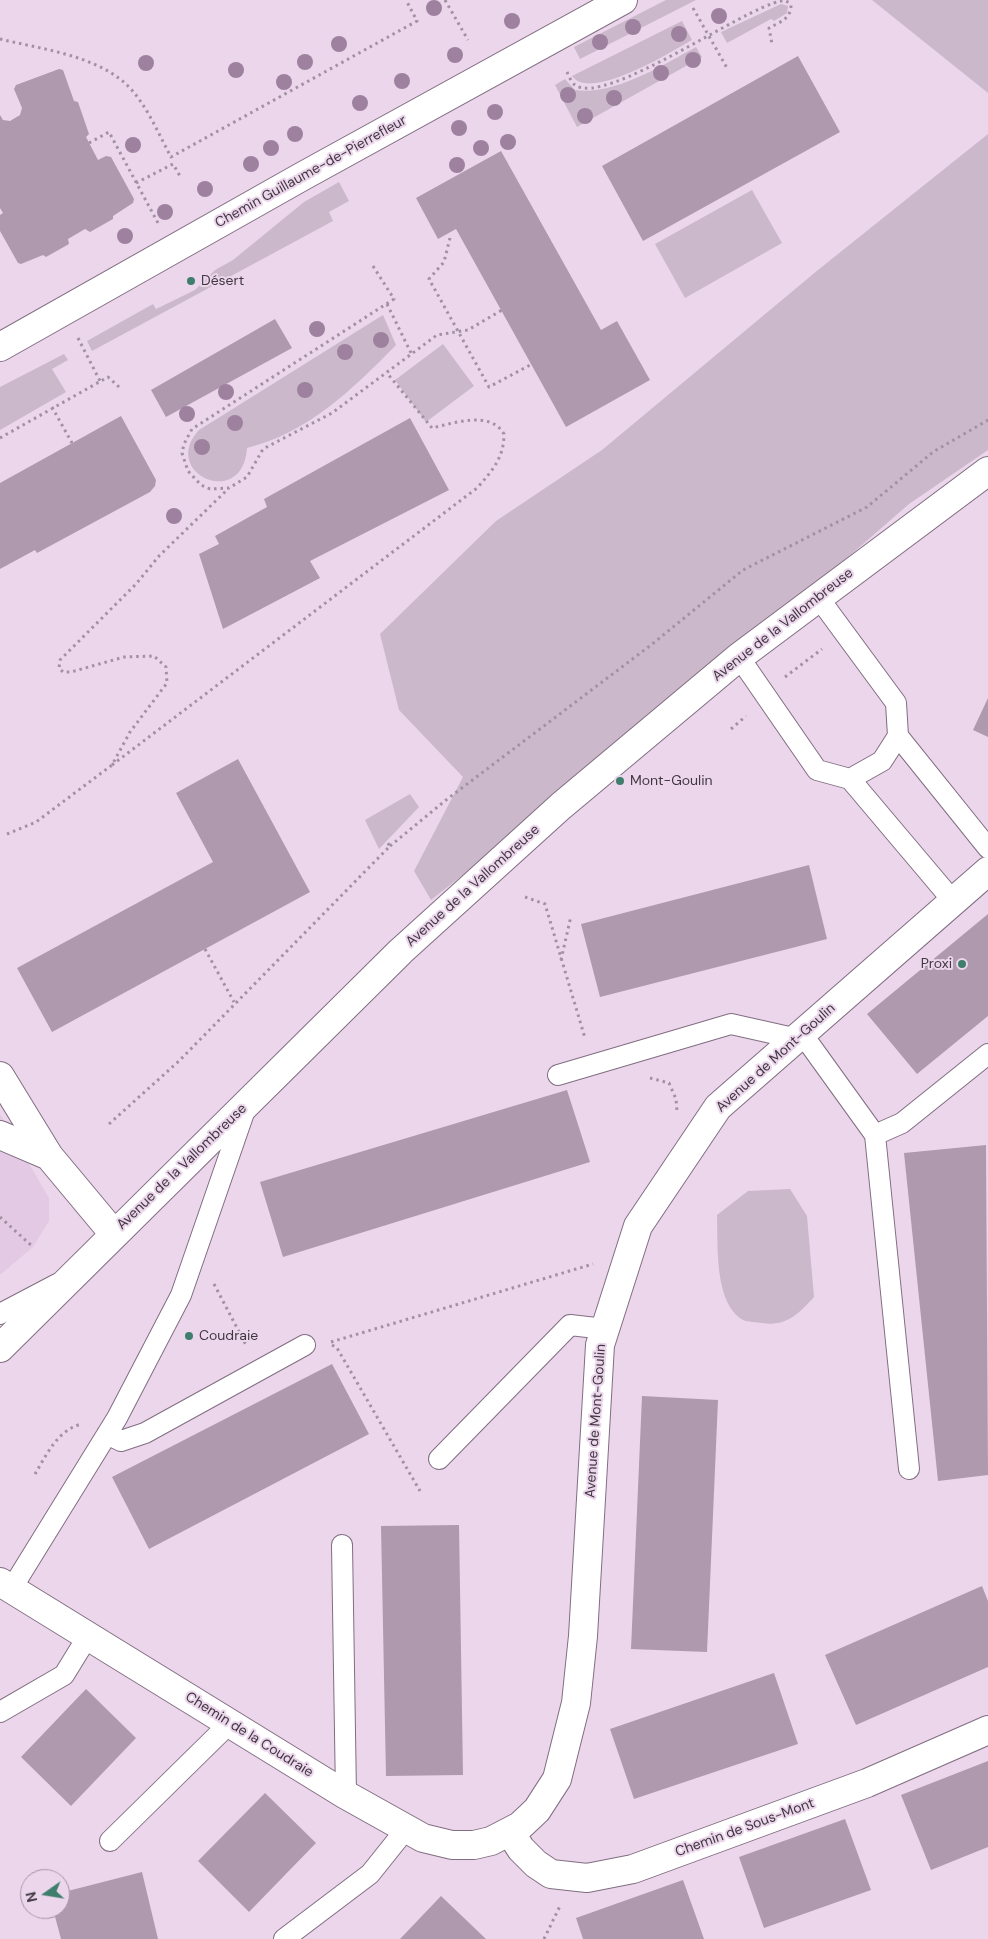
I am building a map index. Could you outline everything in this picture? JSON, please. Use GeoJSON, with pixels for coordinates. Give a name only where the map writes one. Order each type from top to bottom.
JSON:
{"type":"FeatureCollection","features":[{"type":"Feature","properties":{"kind":"street","name":"Chemin Guillaume-de-Pierrefleur"},"geometry":{"type":"LineString","coordinates":[[0,347],[623,0]]}},
{"type":"Feature","properties":{"kind":"street","name":"Avenue de la Vallombreuse"},"geometry":{"type":"LineString","coordinates":[[0,1348],[402,951],[528,836],[739,657],[988,471]]}},
{"type":"Feature","properties":{"kind":"street","name":"Avenue de Mont-Goulin"},"geometry":{"type":"LineString","coordinates":[[510,1832],[525,1822],[550,1792],[565,1752],[576,1704],[583,1627],[600,1345],[638,1226],[718,1107],[988,871]]}},
{"type":"Feature","properties":{"kind":"street"},"geometry":{"type":"LineString","coordinates":[[0,1082],[45,1149],[114,1234]]}},
{"type":"Feature","properties":{"kind":"street"},"geometry":{"type":"LineString","coordinates":[[0,1136],[45,1149]]}},
{"type":"Feature","properties":{"kind":"street","name":"Chemin de la Coudraie"},"geometry":{"type":"LineString","coordinates":[[6,1585],[346,1795],[406,1829],[438,1842],[462,1845],[491,1841],[510,1832]]}},
{"type":"Feature","properties":{"kind":"street","name":"Chemin de Sous-Mont"},"geometry":{"type":"LineString","coordinates":[[510,1832],[521,1849],[536,1864],[551,1874],[587,1878],[633,1868],[867,1783],[988,1730]]}},
{"type":"Feature","properties":{"kind":"lane"},"geometry":{"type":"LineString","coordinates":[[818,597],[896,703],[898,736],[988,848]]}},
{"type":"Feature","properties":{"kind":"lane"},"geometry":{"type":"LineString","coordinates":[[739,657],[817,770],[850,779],[953,901]]}},
{"type":"Feature","properties":{"kind":"lane"},"geometry":{"type":"LineString","coordinates":[[850,779],[882,761],[898,736]]}},
{"type":"Feature","properties":{"kind":"lane"},"geometry":{"type":"LineString","coordinates":[[558,1075],[732,1024],[800,1037],[874,1135],[909,1469]]}},
{"type":"Feature","properties":{"kind":"lane"},"geometry":{"type":"LineString","coordinates":[[874,1135],[902,1123],[988,1054]]}},
{"type":"Feature","properties":{"kind":"lane"},"geometry":{"type":"LineString","coordinates":[[6,1585],[107,1434],[181,1295],[247,1105]]}},
{"type":"Feature","properties":{"kind":"lane"},"geometry":{"type":"LineString","coordinates":[[0,1314],[70,1277]]}},
{"type":"Feature","properties":{"kind":"lane"},"geometry":{"type":"LineString","coordinates":[[439,1459],[570,1325],[605,1329]]}},
{"type":"Feature","properties":{"kind":"lane"},"geometry":{"type":"LineString","coordinates":[[107,1434],[121,1442],[144,1433],[305,1345]]}},
{"type":"Feature","properties":{"kind":"lane"},"geometry":{"type":"LineString","coordinates":[[342,1545],[346,1795]]}},
{"type":"Feature","properties":{"kind":"lane"},"geometry":{"type":"LineString","coordinates":[[0,1712],[64,1675],[88,1636]]}},
{"type":"Feature","properties":{"kind":"lane"},"geometry":{"type":"LineString","coordinates":[[110,1841],[230,1723]]}},
{"type":"Feature","properties":{"kind":"lane"},"geometry":{"type":"LineString","coordinates":[[284,1939],[370,1874],[406,1829]]}},
{"type":"Feature","properties":{"kind":"path"},"geometry":{"type":"LineString","coordinates":[[0,38],[95,65],[115,76],[127,85],[139,100],[170,157],[417,21],[406,0]]}},
{"type":"Feature","properties":{"kind":"path"},"geometry":{"type":"LineString","coordinates":[[445,0],[468,40]]}},
{"type":"Feature","properties":{"kind":"path"},"geometry":{"type":"LineString","coordinates":[[567,72],[575,85],[583,88],[603,85],[643,71],[749,15],[782,1],[788,1],[791,5],[791,12],[786,18],[769,28],[772,44]]}},
{"type":"Feature","properties":{"kind":"path"},"geometry":{"type":"LineString","coordinates":[[693,8],[727,68]]}},
{"type":"Feature","properties":{"kind":"path"},"geometry":{"type":"LineString","coordinates":[[89,143],[109,132],[162,231]]}},
{"type":"Feature","properties":{"kind":"path"},"geometry":{"type":"LineString","coordinates":[[136,183],[173,164],[180,176]]}},
{"type":"Feature","properties":{"kind":"path"},"geometry":{"type":"LineString","coordinates":[[450,238],[444,262],[429,280],[489,387],[532,364]]}},
{"type":"Feature","properties":{"kind":"path"},"geometry":{"type":"LineString","coordinates":[[229,488],[210,489],[201,485],[188,472],[182,453],[184,444],[192,429],[394,299],[373,266]]}},
{"type":"Feature","properties":{"kind":"path"},"geometry":{"type":"LineString","coordinates":[[387,304],[412,355]]}},
{"type":"Feature","properties":{"kind":"path"},"geometry":{"type":"LineString","coordinates":[[112,765],[130,732],[167,683],[166,667],[154,656],[147,656],[108,660],[71,672],[63,672],[59,668],[60,660],[136,584],[159,556],[229,488],[247,477],[263,449],[332,413],[438,335],[468,330],[502,310]]}},
{"type":"Feature","properties":{"kind":"path"},"geometry":{"type":"LineString","coordinates":[[78,338],[100,381]]}},
{"type":"Feature","properties":{"kind":"path"},"geometry":{"type":"LineString","coordinates":[[7,834],[36,822],[112,765],[477,488],[498,463],[504,445],[504,434],[494,423],[484,420],[432,428],[387,373]]}},
{"type":"Feature","properties":{"kind":"path"},"geometry":{"type":"LineString","coordinates":[[0,438],[108,377],[119,386]]}},
{"type":"Feature","properties":{"kind":"path"},"geometry":{"type":"LineString","coordinates":[[52,407],[72,443]]}},
{"type":"Feature","properties":{"kind":"path"},"geometry":{"type":"LineString","coordinates":[[109,1124],[178,1061],[234,1002],[390,846],[576,700],[652,645],[743,570],[867,507],[933,452],[988,420]]}},
{"type":"Feature","properties":{"kind":"path"},"geometry":{"type":"LineString","coordinates":[[386,841],[390,846]]}},
{"type":"Feature","properties":{"kind":"path"},"geometry":{"type":"LineString","coordinates":[[525,897],[545,904],[593,1065]]}},
{"type":"Feature","properties":{"kind":"path"},"geometry":{"type":"LineString","coordinates":[[561,961],[571,916]]}},
{"type":"Feature","properties":{"kind":"path"},"geometry":{"type":"LineString","coordinates":[[205,950],[234,1002]]}},
{"type":"Feature","properties":{"kind":"path"},"geometry":{"type":"LineString","coordinates":[[614,1059],[621,1071],[669,1083],[676,1099],[680,1164]]}},
{"type":"Feature","properties":{"kind":"path"},"geometry":{"type":"LineString","coordinates":[[0,1217],[33,1247]]}},
{"type":"Feature","properties":{"kind":"path"},"geometry":{"type":"LineString","coordinates":[[420,1491],[337,1348],[327,1343],[601,1261]]}},
{"type":"Feature","properties":{"kind":"path"},"geometry":{"type":"LineString","coordinates":[[188,1274],[214,1284],[258,1370]]}},
{"type":"Feature","properties":{"kind":"path"},"geometry":{"type":"LineString","coordinates":[[35,1474],[59,1435],[69,1428],[87,1423]]}},
{"type":"Feature","properties":{"kind":"path"},"geometry":{"type":"LineString","coordinates":[[544,1939],[561,1905]]}},
{"type":"Feature","properties":{"kind":"shaded area"},"geometry":{"type":"Polygon","coordinates":[[[666,0],[696,0],[580,59],[574,47],[666,0]]]}},
{"type":"Feature","properties":{"kind":"shaded area"},"geometry":{"type":"Polygon","coordinates":[[[872,0],[988,0],[988,93],[872,0]]]}},
{"type":"Feature","properties":{"kind":"shaded area"},"geometry":{"type":"Polygon","coordinates":[[[781,4],[788,6],[787,13],[774,21],[771,19],[727,43],[721,32],[781,4]]]}},
{"type":"Feature","properties":{"kind":"shaded area"},"geometry":{"type":"Polygon","coordinates":[[[682,21],[692,40],[650,64],[612,79],[595,83],[581,82],[572,76],[682,21]]]}},
{"type":"Feature","properties":{"kind":"shaded area"},"geometry":{"type":"Polygon","coordinates":[[[696,47],[702,57],[577,127],[555,85],[565,79],[575,90],[590,91],[621,84],[637,78],[696,47]]]}},
{"type":"Feature","properties":{"kind":"shaded area"},"geometry":{"type":"Polygon","coordinates":[[[988,134],[988,450],[909,504],[686,698],[431,900],[414,871],[463,777],[399,710],[380,634],[496,521],[602,450],[818,270],[988,134]]]}},
{"type":"Feature","properties":{"kind":"shaded area"},"geometry":{"type":"Polygon","coordinates":[[[339,182],[349,201],[329,212],[333,221],[92,351],[87,341],[153,304],[156,309],[195,290],[215,270],[233,260],[304,202],[339,182]]]}},
{"type":"Feature","properties":{"kind":"shaded area"},"geometry":{"type":"Polygon","coordinates":[[[752,190],[782,243],[685,298],[655,244],[752,190]]]}},
{"type":"Feature","properties":{"kind":"shaded area"},"geometry":{"type":"Polygon","coordinates":[[[383,315],[396,345],[346,393],[310,420],[290,432],[247,448],[242,467],[232,478],[220,481],[207,479],[196,471],[189,460],[189,446],[199,430],[383,315]]]}},
{"type":"Feature","properties":{"kind":"shaded area"},"geometry":{"type":"Polygon","coordinates":[[[443,344],[474,386],[426,422],[395,380],[443,344]]]}},
{"type":"Feature","properties":{"kind":"shaded area"},"geometry":{"type":"Polygon","coordinates":[[[64,354],[68,360],[52,369],[66,392],[0,430],[0,387],[64,354]]]}},
{"type":"Feature","properties":{"kind":"shaded area"},"geometry":{"type":"Polygon","coordinates":[[[410,794],[419,807],[379,849],[365,820],[410,794]]]}},
{"type":"Feature","properties":{"kind":"shaded area"},"geometry":{"type":"Polygon","coordinates":[[[0,1114],[49,1198],[49,1221],[33,1247],[0,1275],[0,1114]]]}},
{"type":"Feature","properties":{"kind":"shaded area"},"geometry":{"type":"Polygon","coordinates":[[[790,1189],[807,1216],[814,1297],[792,1318],[779,1323],[771,1324],[743,1320],[734,1312],[727,1301],[722,1287],[718,1257],[717,1215],[748,1191],[790,1189]]]}},
{"type":"Feature","properties":{"kind":"building"},"geometry":{"type":"Polygon","coordinates":[[[798,56],[840,132],[643,241],[602,166],[798,56]]]}},
{"type":"Feature","properties":{"kind":"building"},"geometry":{"type":"Polygon","coordinates":[[[59,69],[63,70],[74,101],[78,102],[89,134],[86,137],[98,160],[106,156],[111,157],[134,199],[133,203],[113,216],[113,219],[90,232],[85,229],[68,239],[69,244],[46,257],[43,255],[21,264],[18,263],[0,231],[0,215],[3,213],[0,208],[0,115],[3,120],[10,121],[20,115],[22,108],[14,89],[16,85],[59,69]]]}},
{"type":"Feature","properties":{"kind":"building"},"geometry":{"type":"Polygon","coordinates":[[[501,151],[601,330],[617,321],[650,380],[566,427],[456,229],[438,239],[416,198],[501,151]]]}},
{"type":"Feature","properties":{"kind":"building"},"geometry":{"type":"Polygon","coordinates":[[[275,319],[292,348],[166,417],[151,390],[275,319]]]}},
{"type":"Feature","properties":{"kind":"building"},"geometry":{"type":"Polygon","coordinates":[[[121,416],[156,480],[155,486],[150,492],[37,553],[35,550],[0,569],[0,483],[121,416]]]}},
{"type":"Feature","properties":{"kind":"building"},"geometry":{"type":"Polygon","coordinates":[[[410,418],[449,490],[310,561],[320,578],[223,629],[199,554],[219,544],[215,536],[267,507],[264,499],[410,418]]]}},
{"type":"Feature","properties":{"kind":"building"},"geometry":{"type":"Polygon","coordinates":[[[988,698],[988,737],[973,730],[988,698]]]}},
{"type":"Feature","properties":{"kind":"building"},"geometry":{"type":"Polygon","coordinates":[[[238,759],[310,892],[52,1032],[17,968],[213,862],[176,793],[238,759]]]}},
{"type":"Feature","properties":{"kind":"building"},"geometry":{"type":"Polygon","coordinates":[[[809,865],[827,939],[600,997],[581,924],[809,865]]]}},
{"type":"Feature","properties":{"kind":"building"},"geometry":{"type":"Polygon","coordinates":[[[988,914],[988,1016],[917,1074],[867,1014],[988,914]]]}},
{"type":"Feature","properties":{"kind":"building"},"geometry":{"type":"Polygon","coordinates":[[[567,1090],[590,1162],[283,1257],[260,1182],[567,1090]]]}},
{"type":"Feature","properties":{"kind":"building"},"geometry":{"type":"Polygon","coordinates":[[[986,1145],[988,1475],[938,1481],[904,1153],[986,1145]]]}},
{"type":"Feature","properties":{"kind":"building"},"geometry":{"type":"Polygon","coordinates":[[[332,1364],[369,1434],[149,1549],[112,1477],[332,1364]]]}},
{"type":"Feature","properties":{"kind":"building"},"geometry":{"type":"Polygon","coordinates":[[[642,1396],[718,1400],[707,1652],[631,1649],[642,1396]]]}},
{"type":"Feature","properties":{"kind":"building"},"geometry":{"type":"Polygon","coordinates":[[[459,1525],[463,1775],[386,1776],[381,1526],[459,1525]]]}},
{"type":"Feature","properties":{"kind":"building"},"geometry":{"type":"Polygon","coordinates":[[[982,1586],[988,1601],[988,1667],[856,1725],[825,1655],[982,1586]]]}},
{"type":"Feature","properties":{"kind":"building"},"geometry":{"type":"Polygon","coordinates":[[[774,1673],[798,1744],[634,1799],[610,1729],[774,1673]]]}},
{"type":"Feature","properties":{"kind":"building"},"geometry":{"type":"Polygon","coordinates":[[[86,1689],[136,1738],[71,1806],[21,1757],[86,1689]]]}},
{"type":"Feature","properties":{"kind":"building"},"geometry":{"type":"Polygon","coordinates":[[[988,1761],[988,1847],[931,1870],[901,1795],[988,1761]]]}},
{"type":"Feature","properties":{"kind":"building"},"geometry":{"type":"Polygon","coordinates":[[[265,1793],[316,1843],[249,1912],[198,1861],[265,1793]]]}},
{"type":"Feature","properties":{"kind":"building"},"geometry":{"type":"Polygon","coordinates":[[[845,1819],[871,1890],[764,1928],[739,1857],[845,1819]]]}},
{"type":"Feature","properties":{"kind":"building"},"geometry":{"type":"Polygon","coordinates":[[[142,1872],[158,1939],[61,1939],[56,1919],[70,1919],[70,1890],[142,1872]]]}},
{"type":"Feature","properties":{"kind":"building"},"geometry":{"type":"Polygon","coordinates":[[[683,1880],[704,1939],[583,1939],[576,1918],[683,1880]]]}},
{"type":"Feature","properties":{"kind":"building"},"geometry":{"type":"Polygon","coordinates":[[[441,1896],[486,1939],[400,1939],[441,1896]]]}},
{"type":"Feature","properties":{"kind":"place","name":"Désert"},"geometry":{"type":"Point","coordinates":[191,281]}},
{"type":"Feature","properties":{"kind":"place","name":"Mont-Goulin"},"geometry":{"type":"Point","coordinates":[620,781]}},
{"type":"Feature","properties":{"kind":"place","name":"Proxi"},"geometry":{"type":"Point","coordinates":[962,964]}},
{"type":"Feature","properties":{"kind":"place","name":"Coudraie"},"geometry":{"type":"Point","coordinates":[189,1336]}}]}
